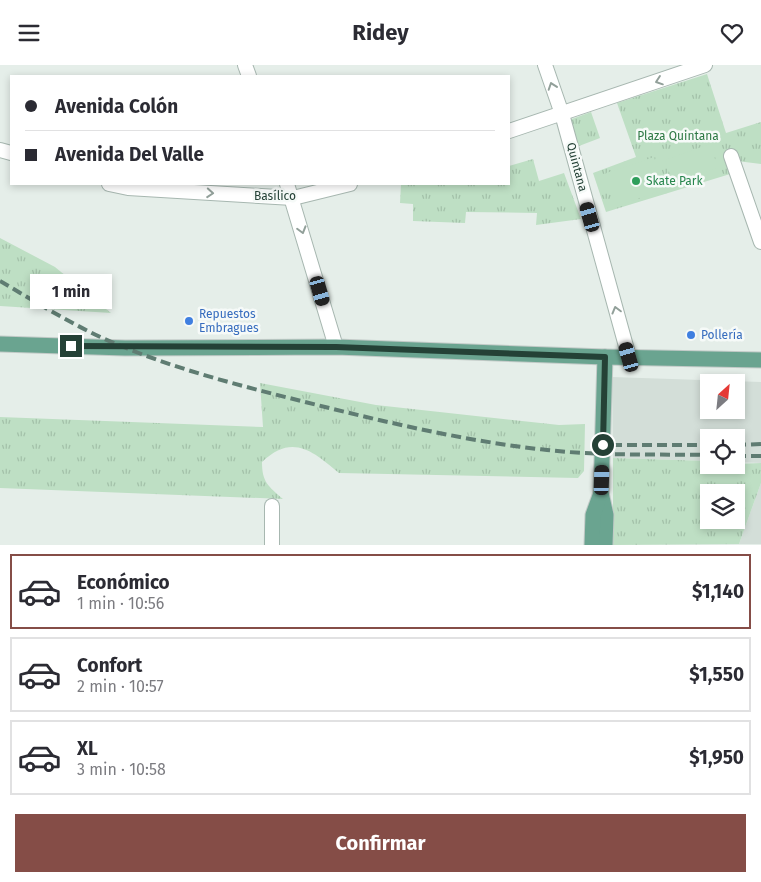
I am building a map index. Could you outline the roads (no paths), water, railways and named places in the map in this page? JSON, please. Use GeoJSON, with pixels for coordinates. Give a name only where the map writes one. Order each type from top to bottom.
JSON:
{"type":"FeatureCollection","features":[{"type":"Feature","properties":{"kind":"main road"},"geometry":{"type":"LineString","coordinates":[[0,344],[125,348],[336,347],[605,357],[761,360]]}},
{"type":"Feature","properties":{"kind":"main road"},"geometry":{"type":"LineString","coordinates":[[605,357],[601,493],[606,515],[605,545]]}},
{"type":"Feature","properties":{"kind":"main road"},"geometry":{"type":"LineString","coordinates":[[592,545],[592,515],[601,493]]}},
{"type":"Feature","properties":{"kind":"street","name":"Quintana"},"geometry":{"type":"LineString","coordinates":[[545,65],[562,114],[629,357]]}},
{"type":"Feature","properties":{"kind":"street"},"geometry":{"type":"LineString","coordinates":[[510,131],[705,65]]}},
{"type":"Feature","properties":{"kind":"street"},"geometry":{"type":"LineString","coordinates":[[731,156],[761,242]]}},
{"type":"Feature","properties":{"kind":"street","name":"Basílico"},"geometry":{"type":"LineString","coordinates":[[114,185],[128,188],[293,199],[346,185]]}},
{"type":"Feature","properties":{"kind":"street"},"geometry":{"type":"LineString","coordinates":[[288,185],[336,347]]}},
{"type":"Feature","properties":{"kind":"street"},"geometry":{"type":"LineString","coordinates":[[272,506],[272,545]]}},
{"type":"Feature","properties":{"kind":"railway"},"geometry":{"type":"LineString","coordinates":[[0,281],[78,326],[126,348],[199,374],[325,407],[435,432],[519,447],[587,453],[700,455]]}},
{"type":"Feature","properties":{"kind":"railway"},"geometry":{"type":"LineString","coordinates":[[745,445],[761,444]]}},
{"type":"Feature","properties":{"kind":"railway"},"geometry":{"type":"LineString","coordinates":[[612,445],[700,445]]}},
{"type":"Feature","properties":{"kind":"railway"},"geometry":{"type":"LineString","coordinates":[[745,456],[761,456]]}},
{"type":"Feature","properties":{"kind":"place","name":"Skate Park"},"geometry":{"type":"Point","coordinates":[636,181]}},
{"type":"Feature","properties":{"kind":"place","name":"Repuestos Embragues"},"geometry":{"type":"Point","coordinates":[189,321]}},
{"type":"Feature","properties":{"kind":"place","name":"Pollería"},"geometry":{"type":"Point","coordinates":[691,335]}},
{"type":"Feature","properties":{"kind":"park label","name":"Plaza Quintana"},"geometry":{"type":"Point","coordinates":[678,136]}}]}
